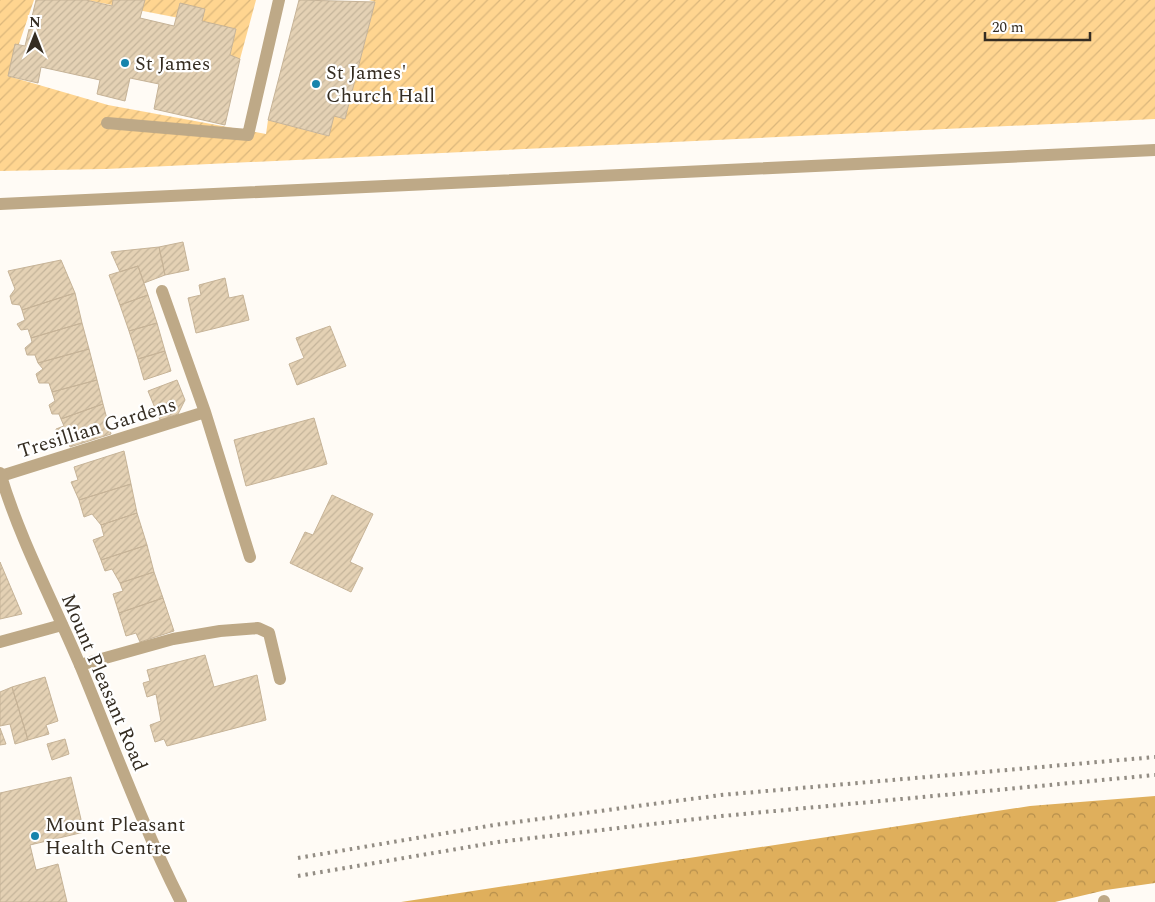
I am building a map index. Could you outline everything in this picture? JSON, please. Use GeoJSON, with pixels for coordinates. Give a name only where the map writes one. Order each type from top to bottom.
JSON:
{"type":"FeatureCollection","features":[{"type":"Feature","properties":{"kind":"street"},"geometry":{"type":"LineString","coordinates":[[107,123],[248,135],[279,0]]}},
{"type":"Feature","properties":{"kind":"street"},"geometry":{"type":"LineString","coordinates":[[0,204],[1155,150]]}},
{"type":"Feature","properties":{"kind":"street","name":"Tresillian Gardens"},"geometry":{"type":"LineString","coordinates":[[162,290],[205,412],[250,557]]}},
{"type":"Feature","properties":{"kind":"street","name":"Tresillian Gardens"},"geometry":{"type":"LineString","coordinates":[[0,475],[205,412]]}},
{"type":"Feature","properties":{"kind":"street","name":"Mount Pleasant Road"},"geometry":{"type":"LineString","coordinates":[[0,475],[18,528],[80,665],[112,749],[181,902]]}},
{"type":"Feature","properties":{"kind":"street"},"geometry":{"type":"LineString","coordinates":[[0,642],[62,625]]}},
{"type":"Feature","properties":{"kind":"street"},"geometry":{"type":"LineString","coordinates":[[80,665],[173,639],[220,631],[258,628],[269,633],[280,679]]}},
{"type":"Feature","properties":{"kind":"green space"},"geometry":{"type":"Polygon","coordinates":[[[1155,796],[1155,883],[1106,890],[1055,902],[401,902],[1030,806],[1155,796]]]}},
{"type":"Feature","properties":{"kind":"shaded area"},"geometry":{"type":"Polygon","coordinates":[[[0,0],[34,0],[8,76],[108,105],[266,134],[268,120],[328,136],[334,116],[345,119],[375,2],[369,0],[1155,0],[1155,119],[106,169],[0,171],[0,0]]]}},
{"type":"Feature","properties":{"kind":"shaded area"},"geometry":{"type":"Polygon","coordinates":[[[86,0],[256,0],[240,59],[230,55],[236,29],[86,0]]]}},
{"type":"Feature","properties":{"kind":"building","name":"St James"},"geometry":{"type":"Polygon","coordinates":[[[36,0],[86,0],[112,6],[113,0],[145,0],[140,18],[174,26],[180,3],[205,9],[202,21],[236,29],[230,55],[240,59],[225,125],[154,109],[159,84],[130,78],[125,101],[97,94],[100,80],[41,67],[38,83],[8,76],[15,44],[25,46],[36,0]]]}},
{"type":"Feature","properties":{"kind":"building","name":"St James' Church Hall"},"geometry":{"type":"Polygon","coordinates":[[[299,0],[375,2],[345,119],[334,116],[329,136],[268,120],[299,0]]]}},
{"type":"Feature","properties":{"kind":"building"},"geometry":{"type":"Polygon","coordinates":[[[183,242],[189,270],[165,275],[159,247],[183,242]]]}},
{"type":"Feature","properties":{"kind":"building"},"geometry":{"type":"Polygon","coordinates":[[[159,247],[165,275],[144,283],[138,266],[120,272],[111,252],[159,247]]]}},
{"type":"Feature","properties":{"kind":"building"},"geometry":{"type":"Polygon","coordinates":[[[61,260],[75,293],[22,310],[20,305],[12,304],[10,296],[15,289],[8,271],[61,260]]]}},
{"type":"Feature","properties":{"kind":"building"},"geometry":{"type":"Polygon","coordinates":[[[138,266],[148,295],[120,305],[109,275],[138,266]]]}},
{"type":"Feature","properties":{"kind":"building"},"geometry":{"type":"Polygon","coordinates":[[[225,278],[229,298],[243,295],[249,320],[196,333],[188,298],[201,295],[199,285],[225,278]]]}},
{"type":"Feature","properties":{"kind":"building"},"geometry":{"type":"Polygon","coordinates":[[[75,293],[82,323],[31,338],[28,329],[21,330],[17,324],[25,320],[22,310],[75,293]]]}},
{"type":"Feature","properties":{"kind":"building"},"geometry":{"type":"Polygon","coordinates":[[[148,295],[157,323],[129,331],[120,305],[148,295]]]}},
{"type":"Feature","properties":{"kind":"building"},"geometry":{"type":"Polygon","coordinates":[[[82,323],[89,349],[38,363],[35,355],[27,355],[25,348],[32,342],[31,338],[82,323]]]}},
{"type":"Feature","properties":{"kind":"building"},"geometry":{"type":"Polygon","coordinates":[[[157,323],[165,351],[138,359],[129,331],[157,323]]]}},
{"type":"Feature","properties":{"kind":"building"},"geometry":{"type":"Polygon","coordinates":[[[330,326],[346,366],[297,385],[289,364],[304,358],[296,338],[330,326]]]}},
{"type":"Feature","properties":{"kind":"building"},"geometry":{"type":"Polygon","coordinates":[[[89,349],[97,380],[52,392],[49,383],[39,383],[36,374],[43,369],[38,363],[89,349]]]}},
{"type":"Feature","properties":{"kind":"building"},"geometry":{"type":"Polygon","coordinates":[[[165,351],[171,371],[144,380],[138,359],[165,351]]]}},
{"type":"Feature","properties":{"kind":"building"},"geometry":{"type":"Polygon","coordinates":[[[97,380],[103,404],[61,419],[59,414],[52,414],[49,405],[55,401],[52,392],[97,380]]]}},
{"type":"Feature","properties":{"kind":"building"},"geometry":{"type":"Polygon","coordinates":[[[177,380],[185,400],[178,414],[160,420],[148,391],[177,380]]]}},
{"type":"Feature","properties":{"kind":"building"},"geometry":{"type":"Polygon","coordinates":[[[103,404],[111,434],[70,447],[67,437],[58,437],[56,429],[64,426],[61,419],[103,404]]]}},
{"type":"Feature","properties":{"kind":"building"},"geometry":{"type":"Polygon","coordinates":[[[314,418],[327,464],[246,486],[234,440],[314,418]]]}},
{"type":"Feature","properties":{"kind":"building"},"geometry":{"type":"Polygon","coordinates":[[[124,451],[131,484],[79,500],[71,482],[78,480],[74,467],[124,451]]]}},
{"type":"Feature","properties":{"kind":"building"},"geometry":{"type":"Polygon","coordinates":[[[131,484],[137,513],[101,525],[92,514],[84,517],[79,500],[131,484]]]}},
{"type":"Feature","properties":{"kind":"building"},"geometry":{"type":"Polygon","coordinates":[[[332,495],[373,514],[350,562],[363,568],[351,592],[290,563],[305,532],[313,535],[332,495]]]}},
{"type":"Feature","properties":{"kind":"building"},"geometry":{"type":"Polygon","coordinates":[[[137,513],[147,545],[101,560],[93,540],[104,536],[101,525],[137,513]]]}},
{"type":"Feature","properties":{"kind":"building"},"geometry":{"type":"Polygon","coordinates":[[[147,545],[154,572],[120,583],[112,569],[105,571],[101,560],[147,545]]]}},
{"type":"Feature","properties":{"kind":"building"},"geometry":{"type":"Polygon","coordinates":[[[0,562],[22,614],[0,619],[0,562]]]}},
{"type":"Feature","properties":{"kind":"building"},"geometry":{"type":"Polygon","coordinates":[[[154,572],[163,598],[119,613],[113,594],[123,591],[120,583],[154,572]]]}},
{"type":"Feature","properties":{"kind":"building"},"geometry":{"type":"Polygon","coordinates":[[[163,598],[174,631],[140,642],[136,633],[126,636],[119,613],[163,598]]]}},
{"type":"Feature","properties":{"kind":"building"},"geometry":{"type":"Polygon","coordinates":[[[205,655],[214,687],[257,675],[266,720],[167,746],[164,739],[155,742],[150,725],[161,721],[156,694],[147,697],[143,683],[150,681],[147,670],[205,655]]]}},
{"type":"Feature","properties":{"kind":"building"},"geometry":{"type":"Polygon","coordinates":[[[45,677],[58,721],[46,725],[49,734],[28,740],[12,687],[45,677]]]}},
{"type":"Feature","properties":{"kind":"building"},"geometry":{"type":"Polygon","coordinates":[[[12,687],[28,740],[15,744],[10,724],[0,726],[0,692],[12,687]]]}},
{"type":"Feature","properties":{"kind":"building"},"geometry":{"type":"Polygon","coordinates":[[[0,728],[6,744],[0,745],[0,728]]]}},
{"type":"Feature","properties":{"kind":"building"},"geometry":{"type":"Polygon","coordinates":[[[65,739],[69,754],[52,760],[47,744],[65,739]]]}},
{"type":"Feature","properties":{"kind":"building","name":"Mount Pleasant Health Centre"},"geometry":{"type":"Polygon","coordinates":[[[71,777],[84,832],[30,845],[36,870],[58,864],[67,902],[0,902],[0,793],[71,777]]]}},
{"type":"Feature","properties":{"kind":"railway"},"geometry":{"type":"LineString","coordinates":[[298,858],[494,825],[721,795],[1155,757]]}},
{"type":"Feature","properties":{"kind":"railway"},"geometry":{"type":"LineString","coordinates":[[298,876],[498,842],[722,816],[1155,775]]}},
{"type":"Feature","properties":{"kind":"place","name":"St James"},"geometry":{"type":"Point","coordinates":[125,63]}},
{"type":"Feature","properties":{"kind":"place","name":"St James' Church Hall"},"geometry":{"type":"Point","coordinates":[316,84]}},
{"type":"Feature","properties":{"kind":"place","name":"Mount Pleasant Health Centre"},"geometry":{"type":"Point","coordinates":[35,836]}}]}
